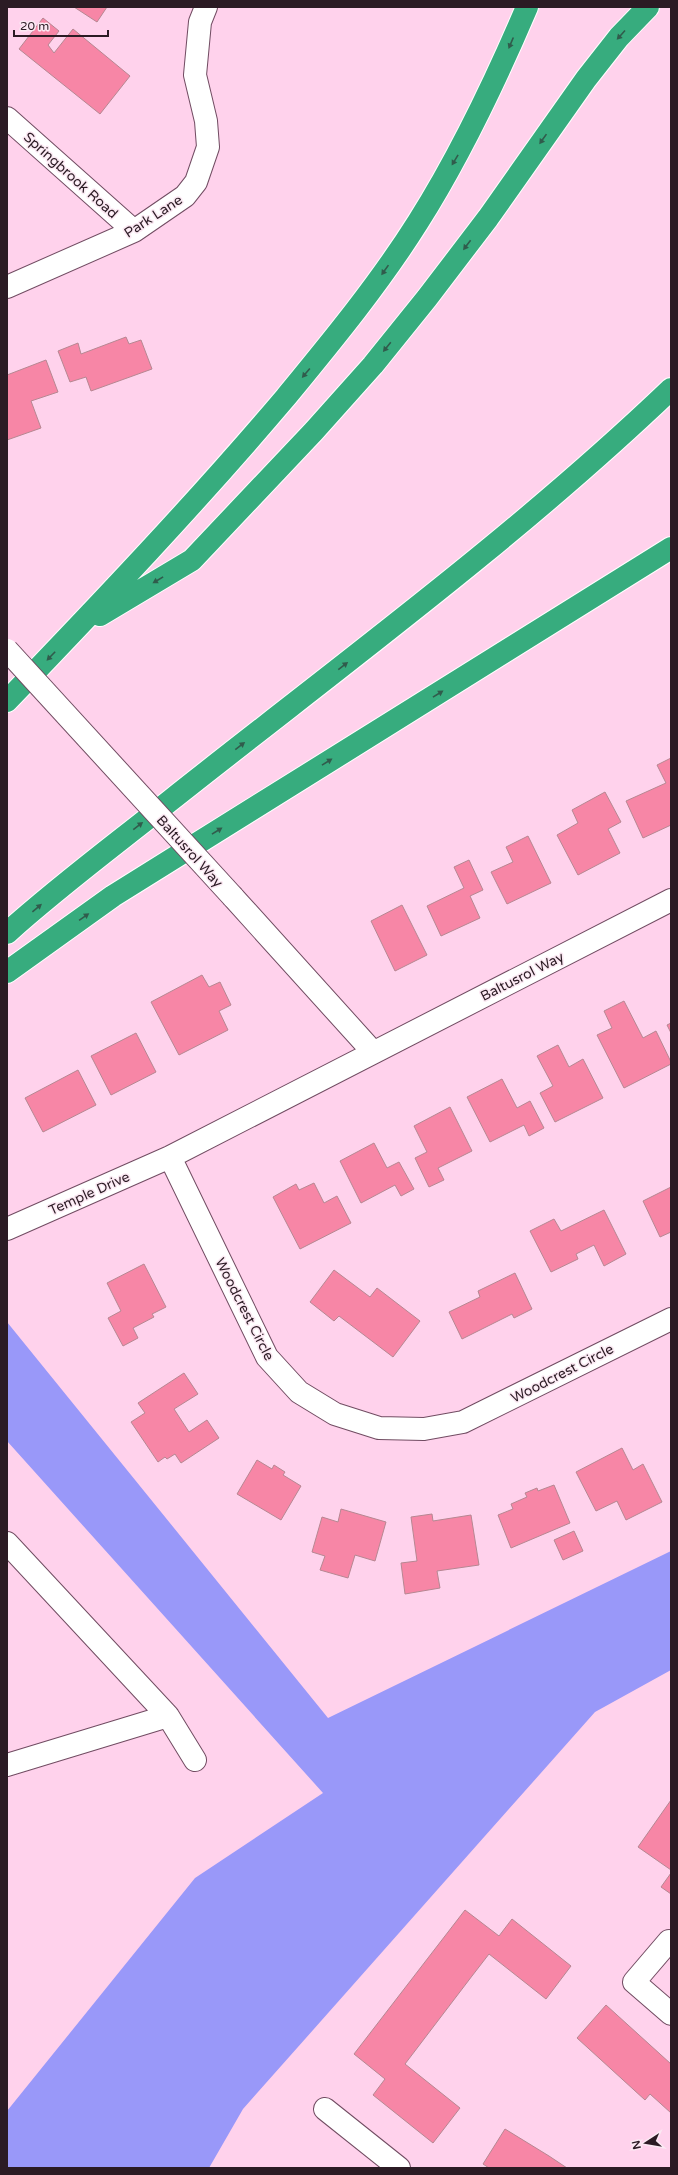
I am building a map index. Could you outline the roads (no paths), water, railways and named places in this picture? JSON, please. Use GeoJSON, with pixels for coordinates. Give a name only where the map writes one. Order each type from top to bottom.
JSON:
{"type":"FeatureCollection","features":[{"type":"Feature","properties":{"kind":"highway"},"geometry":{"type":"LineString","coordinates":[[7,701],[162,538],[259,429],[321,355],[372,288],[417,224],[460,151],[496,79],[526,7]]}},
{"type":"Feature","properties":{"kind":"highway"},"geometry":{"type":"LineString","coordinates":[[78,628],[192,560],[314,431],[373,365],[427,298],[488,218],[586,79],[619,37],[648,7]]}},
{"type":"Feature","properties":{"kind":"highway"},"geometry":{"type":"LineString","coordinates":[[7,933],[131,832],[452,580],[550,498],[671,389]]}},
{"type":"Feature","properties":{"kind":"highway"},"geometry":{"type":"LineString","coordinates":[[7,972],[113,896],[671,548]]}},
{"type":"Feature","properties":{"kind":"street","name":"Park Lane"},"geometry":{"type":"LineString","coordinates":[[7,287],[134,231],[185,196],[196,182],[208,147],[206,121],[195,75],[200,22],[206,7]]}},
{"type":"Feature","properties":{"kind":"street","name":"Springbrook Road"},"geometry":{"type":"LineString","coordinates":[[7,118],[134,231]]}},
{"type":"Feature","properties":{"kind":"street","name":"Baltusrol Way"},"geometry":{"type":"LineString","coordinates":[[7,650],[374,1052]]}},
{"type":"Feature","properties":{"kind":"street","name":"Baltusrol Way"},"geometry":{"type":"LineString","coordinates":[[170,1157],[671,900]]}},
{"type":"Feature","properties":{"kind":"street","name":"Temple Drive"},"geometry":{"type":"LineString","coordinates":[[7,1228],[170,1157]]}},
{"type":"Feature","properties":{"kind":"street","name":"Woodcrest Circle"},"geometry":{"type":"LineString","coordinates":[[170,1157],[267,1358],[299,1392],[343,1416],[379,1428],[424,1429],[463,1422],[671,1319]]}},
{"type":"Feature","properties":{"kind":"street"},"geometry":{"type":"LineString","coordinates":[[7,1543],[168,1716],[195,1760]]}},
{"type":"Feature","properties":{"kind":"street"},"geometry":{"type":"LineString","coordinates":[[7,1765],[168,1716]]}},
{"type":"Feature","properties":{"kind":"street"},"geometry":{"type":"LineString","coordinates":[[671,1944],[668,1941],[634,1982],[671,2014]]}},
{"type":"Feature","properties":{"kind":"street"},"geometry":{"type":"LineString","coordinates":[[325,2109],[399,2168]]}}]}
